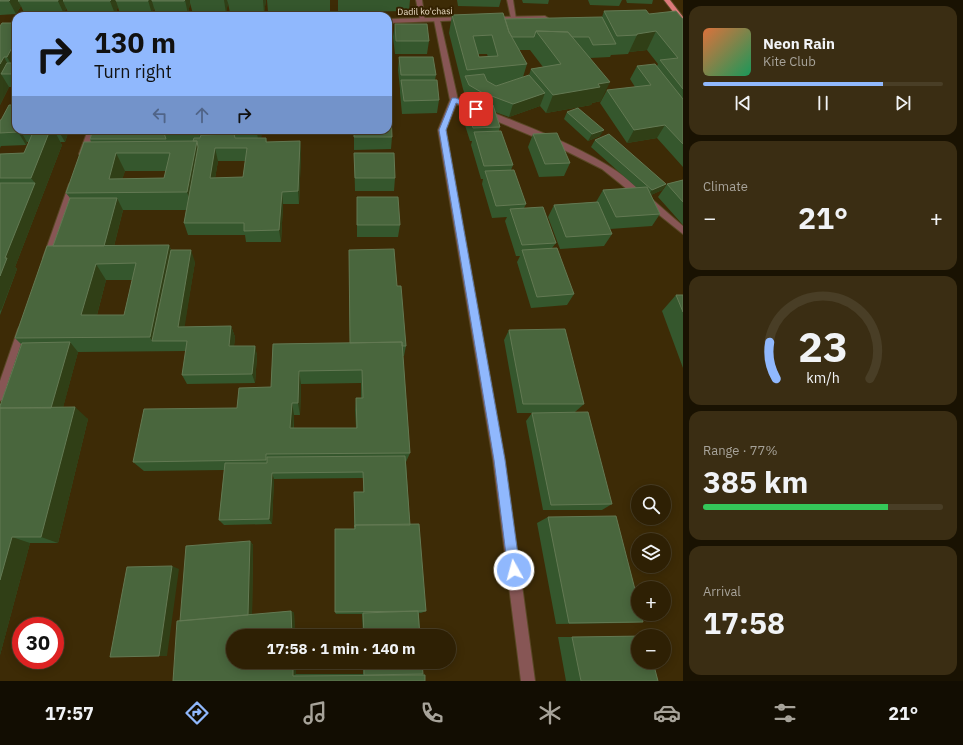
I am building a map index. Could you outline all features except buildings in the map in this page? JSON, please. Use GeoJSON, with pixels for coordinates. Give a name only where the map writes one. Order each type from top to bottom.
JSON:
{"type":"FeatureCollection","features":[{"type":"Feature","properties":{"kind":"main road"},"geometry":{"type":"LineString","coordinates":[[667,0],[682,18]]}},
{"type":"Feature","properties":{"kind":"street"},"geometry":{"type":"LineString","coordinates":[[419,0],[424,20]]}},
{"type":"Feature","properties":{"kind":"street"},"geometry":{"type":"LineString","coordinates":[[510,0],[514,18]]}},
{"type":"Feature","properties":{"kind":"street"},"geometry":{"type":"LineString","coordinates":[[671,16],[682,18]]}},
{"type":"Feature","properties":{"kind":"street"},"geometry":{"type":"LineString","coordinates":[[483,19],[553,18]]}},
{"type":"Feature","properties":{"kind":"street","name":"Dadil ko'chasi"},"geometry":{"type":"LineString","coordinates":[[392,21],[475,19]]}},
{"type":"Feature","properties":{"kind":"street"},"geometry":{"type":"LineString","coordinates":[[436,20],[454,100],[442,130],[500,460],[528,681]]}},
{"type":"Feature","properties":{"kind":"street"},"geometry":{"type":"LineString","coordinates":[[454,100],[559,144],[605,167],[640,194],[683,231]]}},
{"type":"Feature","properties":{"kind":"street"},"geometry":{"type":"LineString","coordinates":[[44,269],[91,134]]}},
{"type":"Feature","properties":{"kind":"street"},"geometry":{"type":"LineString","coordinates":[[0,396],[26,321]]}},
{"type":"Feature","properties":{"kind":"route"},"geometry":{"type":"LineString","coordinates":[[476,109],[454,100],[442,130],[500,460],[514,570]]}}]}
